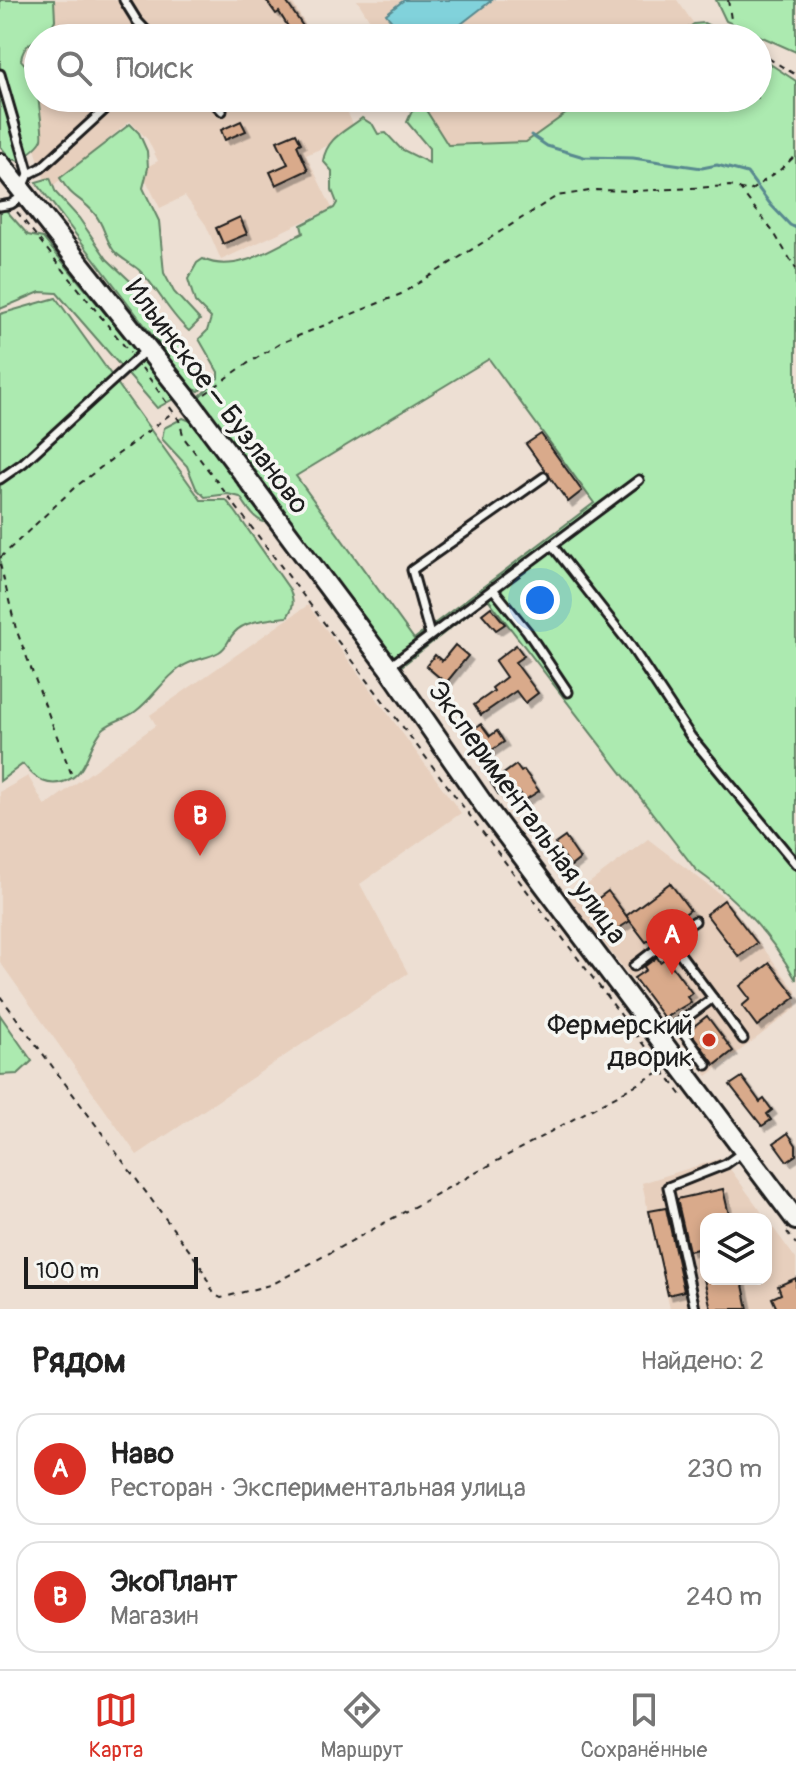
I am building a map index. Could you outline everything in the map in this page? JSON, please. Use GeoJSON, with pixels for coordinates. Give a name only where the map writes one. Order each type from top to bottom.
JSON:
{"type":"FeatureCollection","features":[{"type":"Feature","properties":{"kind":"street","name":"Ильинское – Бузланово"},"geometry":{"type":"LineString","coordinates":[[0,163],[141,354],[388,667]]}},
{"type":"Feature","properties":{"kind":"street","name":"Экспериментальная улица"},"geometry":{"type":"LineString","coordinates":[[388,667],[484,805],[660,1037],[670,1065],[745,1151],[791,1226]]}},
{"type":"Feature","properties":{"kind":"lane"},"geometry":{"type":"LineString","coordinates":[[124,0],[140,24]]}},
{"type":"Feature","properties":{"kind":"lane"},"geometry":{"type":"LineString","coordinates":[[0,74],[22,191]]}},
{"type":"Feature","properties":{"kind":"lane"},"geometry":{"type":"LineString","coordinates":[[0,206],[22,191],[41,168],[102,112]]}},
{"type":"Feature","properties":{"kind":"lane"},"geometry":{"type":"LineString","coordinates":[[0,479],[23,463],[141,354]]}},
{"type":"Feature","properties":{"kind":"lane"},"geometry":{"type":"LineString","coordinates":[[430,635],[412,570],[544,477]]}},
{"type":"Feature","properties":{"kind":"lane"},"geometry":{"type":"LineString","coordinates":[[388,667],[639,480]]}},
{"type":"Feature","properties":{"kind":"lane"},"geometry":{"type":"LineString","coordinates":[[552,545],[628,642],[691,737],[796,864]]}},
{"type":"Feature","properties":{"kind":"lane"},"geometry":{"type":"LineString","coordinates":[[493,589],[527,631],[568,692]]}},
{"type":"Feature","properties":{"kind":"lane"},"geometry":{"type":"LineString","coordinates":[[634,966],[695,921]]}},
{"type":"Feature","properties":{"kind":"lane"},"geometry":{"type":"LineString","coordinates":[[669,939],[743,1039]]}},
{"type":"Feature","properties":{"kind":"lane"},"geometry":{"type":"LineString","coordinates":[[660,1037],[713,998]]}},
{"type":"Feature","properties":{"kind":"lane"},"geometry":{"type":"LineString","coordinates":[[677,1024],[707,1065]]}},
{"type":"Feature","properties":{"kind":"lane"},"geometry":{"type":"LineString","coordinates":[[695,1309],[668,1187],[726,1164],[745,1151]]}},
{"type":"Feature","properties":{"kind":"path"},"geometry":{"type":"LineString","coordinates":[[728,0],[732,24]]}},
{"type":"Feature","properties":{"kind":"path"},"geometry":{"type":"LineString","coordinates":[[772,60],[796,75]]}},
{"type":"Feature","properties":{"kind":"path"},"geometry":{"type":"LineString","coordinates":[[0,558],[74,488],[242,367],[281,343],[401,294],[557,196],[596,190],[738,187],[750,191],[796,155]]}},
{"type":"Feature","properties":{"kind":"path"},"geometry":{"type":"LineString","coordinates":[[738,187],[774,233],[796,269]]}},
{"type":"Feature","properties":{"kind":"path"},"geometry":{"type":"LineString","coordinates":[[22,191],[141,354],[185,406]]}},
{"type":"Feature","properties":{"kind":"path"},"geometry":{"type":"LineString","coordinates":[[185,406],[179,420],[184,438],[670,1065],[689,1104]]}},
{"type":"Feature","properties":{"kind":"path"},"geometry":{"type":"LineString","coordinates":[[0,564],[16,629],[71,773]]}},
{"type":"Feature","properties":{"kind":"path"},"geometry":{"type":"LineString","coordinates":[[0,996],[200,1265],[214,1294],[221,1298],[273,1284],[670,1065]]}},
{"type":"Feature","properties":{"kind":"path"},"geometry":{"type":"LineString","coordinates":[[791,1226],[796,1244]]}},
{"type":"Feature","properties":{"kind":"shaded area"},"geometry":{"type":"Polygon","coordinates":[[[44,0],[291,0],[305,24],[38,24],[44,0]]]}},
{"type":"Feature","properties":{"kind":"shaded area"},"geometry":{"type":"Polygon","coordinates":[[[357,0],[677,0],[694,24],[372,24],[357,0]]]}},
{"type":"Feature","properties":{"kind":"shaded area"},"geometry":{"type":"Polygon","coordinates":[[[28,112],[347,112],[357,133],[306,155],[332,208],[221,260],[206,225],[185,196],[160,208],[141,170],[158,161],[148,140],[130,121],[48,190],[30,133],[28,112]]]}},
{"type":"Feature","properties":{"kind":"shaded area"},"geometry":{"type":"Polygon","coordinates":[[[428,112],[568,112],[526,142],[448,145],[428,112]]]}},
{"type":"Feature","properties":{"kind":"shaded area"},"geometry":{"type":"Polygon","coordinates":[[[308,605],[461,813],[360,884],[408,973],[137,1155],[0,962],[0,792],[28,776],[45,806],[156,725],[150,715],[308,605]]]}},
{"type":"Feature","properties":{"kind":"shaded area"},"geometry":{"type":"Polygon","coordinates":[[[648,839],[725,898],[796,991],[796,1008],[707,1076],[569,898],[648,839]]]}},
{"type":"Feature","properties":{"kind":"shaded area"},"geometry":{"type":"Polygon","coordinates":[[[722,1158],[762,1213],[700,1213],[700,1285],[772,1285],[772,1226],[796,1259],[796,1309],[670,1309],[642,1183],[722,1158]]]}},
{"type":"Feature","properties":{"kind":"green space"},"geometry":{"type":"Polygon","coordinates":[[[0,0],[54,0],[53,24],[24,24],[21,60],[24,63],[24,112],[40,112],[42,139],[19,161],[10,158],[0,146],[0,0]]]}},
{"type":"Feature","properties":{"kind":"green space"},"geometry":{"type":"Polygon","coordinates":[[[716,0],[796,0],[796,52],[772,41],[772,24],[733,24],[726,21],[716,0]]]}},
{"type":"Feature","properties":{"kind":"green space"},"geometry":{"type":"Polygon","coordinates":[[[772,65],[796,81],[796,980],[776,948],[752,919],[726,893],[696,870],[488,599],[399,668],[200,406],[200,396],[218,378],[218,372],[199,339],[207,331],[211,318],[195,302],[188,279],[203,259],[228,264],[267,252],[303,233],[301,225],[334,208],[337,203],[332,190],[332,171],[323,161],[338,135],[362,118],[373,125],[378,134],[386,133],[401,149],[429,163],[429,148],[407,122],[412,112],[427,112],[448,145],[526,142],[568,112],[772,112],[772,65]],[[489,359],[296,476],[414,639],[594,503],[489,359]]]}},
{"type":"Feature","properties":{"kind":"green space"},"geometry":{"type":"Polygon","coordinates":[[[130,124],[139,133],[147,151],[148,168],[143,188],[159,221],[164,273],[174,292],[200,320],[189,331],[146,277],[114,251],[97,217],[60,178],[130,124]]]}},
{"type":"Feature","properties":{"kind":"green space"},"geometry":{"type":"Polygon","coordinates":[[[50,178],[56,193],[79,218],[107,259],[144,294],[188,358],[203,365],[209,382],[199,391],[193,389],[36,182],[50,178]]]}},
{"type":"Feature","properties":{"kind":"green space"},"geometry":{"type":"Polygon","coordinates":[[[5,209],[28,235],[43,238],[175,398],[157,408],[57,293],[40,292],[0,309],[0,213],[5,209]]]}},
{"type":"Feature","properties":{"kind":"green space"},"geometry":{"type":"Polygon","coordinates":[[[56,298],[201,500],[226,500],[235,511],[290,590],[293,604],[287,617],[245,625],[219,652],[180,668],[136,711],[103,729],[85,763],[70,779],[49,783],[32,774],[23,764],[0,781],[0,314],[56,298]]]}},
{"type":"Feature","properties":{"kind":"green space"},"geometry":{"type":"Polygon","coordinates":[[[183,418],[193,422],[269,523],[255,517],[240,497],[228,494],[205,497],[196,488],[187,466],[162,439],[164,428],[183,418]]]}},
{"type":"Feature","properties":{"kind":"green space"},"geometry":{"type":"Polygon","coordinates":[[[0,1015],[32,1061],[18,1074],[0,1075],[0,1015]]]}},
{"type":"Feature","properties":{"kind":"water"},"geometry":{"type":"Polygon","coordinates":[[[404,0],[492,0],[461,24],[394,24],[386,14],[404,0]]]}},
{"type":"Feature","properties":{"kind":"building"},"geometry":{"type":"Polygon","coordinates":[[[266,0],[285,0],[301,24],[286,24],[279,12],[276,14],[266,0]]]}},
{"type":"Feature","properties":{"kind":"building"},"geometry":{"type":"Polygon","coordinates":[[[241,121],[246,131],[225,140],[221,130],[241,121]]]}},
{"type":"Feature","properties":{"kind":"building"},"geometry":{"type":"Polygon","coordinates":[[[296,133],[301,143],[297,145],[308,170],[276,185],[270,172],[288,164],[277,141],[296,133]]]}},
{"type":"Feature","properties":{"kind":"building"},"geometry":{"type":"Polygon","coordinates":[[[240,217],[247,234],[223,244],[216,228],[240,217]]]}},
{"type":"Feature","properties":{"kind":"building"},"geometry":{"type":"Polygon","coordinates":[[[541,434],[582,491],[568,502],[526,444],[541,434]]]}},
{"type":"Feature","properties":{"kind":"building"},"geometry":{"type":"Polygon","coordinates":[[[491,607],[505,624],[496,630],[482,614],[491,607]]]}},
{"type":"Feature","properties":{"kind":"building"},"geometry":{"type":"Polygon","coordinates":[[[455,645],[468,656],[446,683],[426,666],[435,655],[442,661],[455,645]]]}},
{"type":"Feature","properties":{"kind":"building"},"geometry":{"type":"Polygon","coordinates":[[[516,645],[524,656],[515,662],[538,693],[525,703],[516,691],[481,715],[474,705],[494,691],[492,688],[506,677],[495,661],[516,645]]]}},
{"type":"Feature","properties":{"kind":"building"},"geometry":{"type":"Polygon","coordinates":[[[481,724],[490,736],[497,731],[504,742],[486,754],[470,731],[481,724]]]}},
{"type":"Feature","properties":{"kind":"building"},"geometry":{"type":"Polygon","coordinates":[[[516,765],[521,772],[524,770],[539,791],[525,800],[520,793],[514,798],[508,789],[499,795],[491,783],[516,765]]]}},
{"type":"Feature","properties":{"kind":"building"},"geometry":{"type":"Polygon","coordinates":[[[565,837],[580,859],[571,866],[555,844],[565,837]]]}},
{"type":"Feature","properties":{"kind":"building"},"geometry":{"type":"Polygon","coordinates":[[[670,883],[690,910],[646,942],[626,916],[670,883]]]}},
{"type":"Feature","properties":{"kind":"building"},"geometry":{"type":"Polygon","coordinates":[[[608,891],[630,921],[605,937],[594,922],[606,914],[596,900],[608,891]]]}},
{"type":"Feature","properties":{"kind":"building"},"geometry":{"type":"Polygon","coordinates":[[[724,900],[757,943],[739,957],[706,914],[724,900]]]}},
{"type":"Feature","properties":{"kind":"building"},"geometry":{"type":"Polygon","coordinates":[[[657,957],[660,962],[666,958],[692,993],[687,997],[691,1002],[664,1018],[634,978],[657,957]]]}},
{"type":"Feature","properties":{"kind":"building"},"geometry":{"type":"Polygon","coordinates":[[[770,963],[796,997],[757,1026],[742,1006],[750,999],[740,986],[770,963]]]}},
{"type":"Feature","properties":{"kind":"building"},"geometry":{"type":"Polygon","coordinates":[[[707,1016],[733,1051],[715,1065],[689,1030],[707,1016]]]}},
{"type":"Feature","properties":{"kind":"building"},"geometry":{"type":"Polygon","coordinates":[[[742,1077],[760,1102],[764,1099],[772,1110],[767,1114],[771,1120],[762,1126],[730,1085],[742,1077]]]}},
{"type":"Feature","properties":{"kind":"building"},"geometry":{"type":"Polygon","coordinates":[[[788,1133],[796,1145],[796,1155],[787,1161],[774,1143],[788,1133]]]}},
{"type":"Feature","properties":{"kind":"building"},"geometry":{"type":"Polygon","coordinates":[[[723,1189],[729,1213],[700,1213],[700,1248],[689,1251],[677,1199],[723,1189]]]}},
{"type":"Feature","properties":{"kind":"building"},"geometry":{"type":"Polygon","coordinates":[[[666,1208],[684,1291],[668,1295],[649,1211],[666,1208]]]}},
{"type":"Feature","properties":{"kind":"building"},"geometry":{"type":"Polygon","coordinates":[[[796,1278],[796,1309],[777,1309],[772,1298],[781,1294],[778,1286],[796,1278]]]}},
{"type":"Feature","properties":{"kind":"building"},"geometry":{"type":"Polygon","coordinates":[[[705,1285],[743,1285],[748,1309],[711,1309],[705,1285]]]}},
{"type":"Feature","properties":{"kind":"waterway"},"geometry":{"type":"LineString","coordinates":[[531,135],[547,146],[584,157],[633,158],[702,168],[717,165],[747,173],[771,205],[796,228]]}},
{"type":"Feature","properties":{"kind":"place","name":"ЭкоПлант"},"geometry":{"type":"Point","coordinates":[200,856]}},
{"type":"Feature","properties":{"kind":"place","name":"Наво"},"geometry":{"type":"Point","coordinates":[672,975]}},
{"type":"Feature","properties":{"kind":"place","name":"Фермерский дворик"},"geometry":{"type":"Point","coordinates":[709,1040]}}]}
